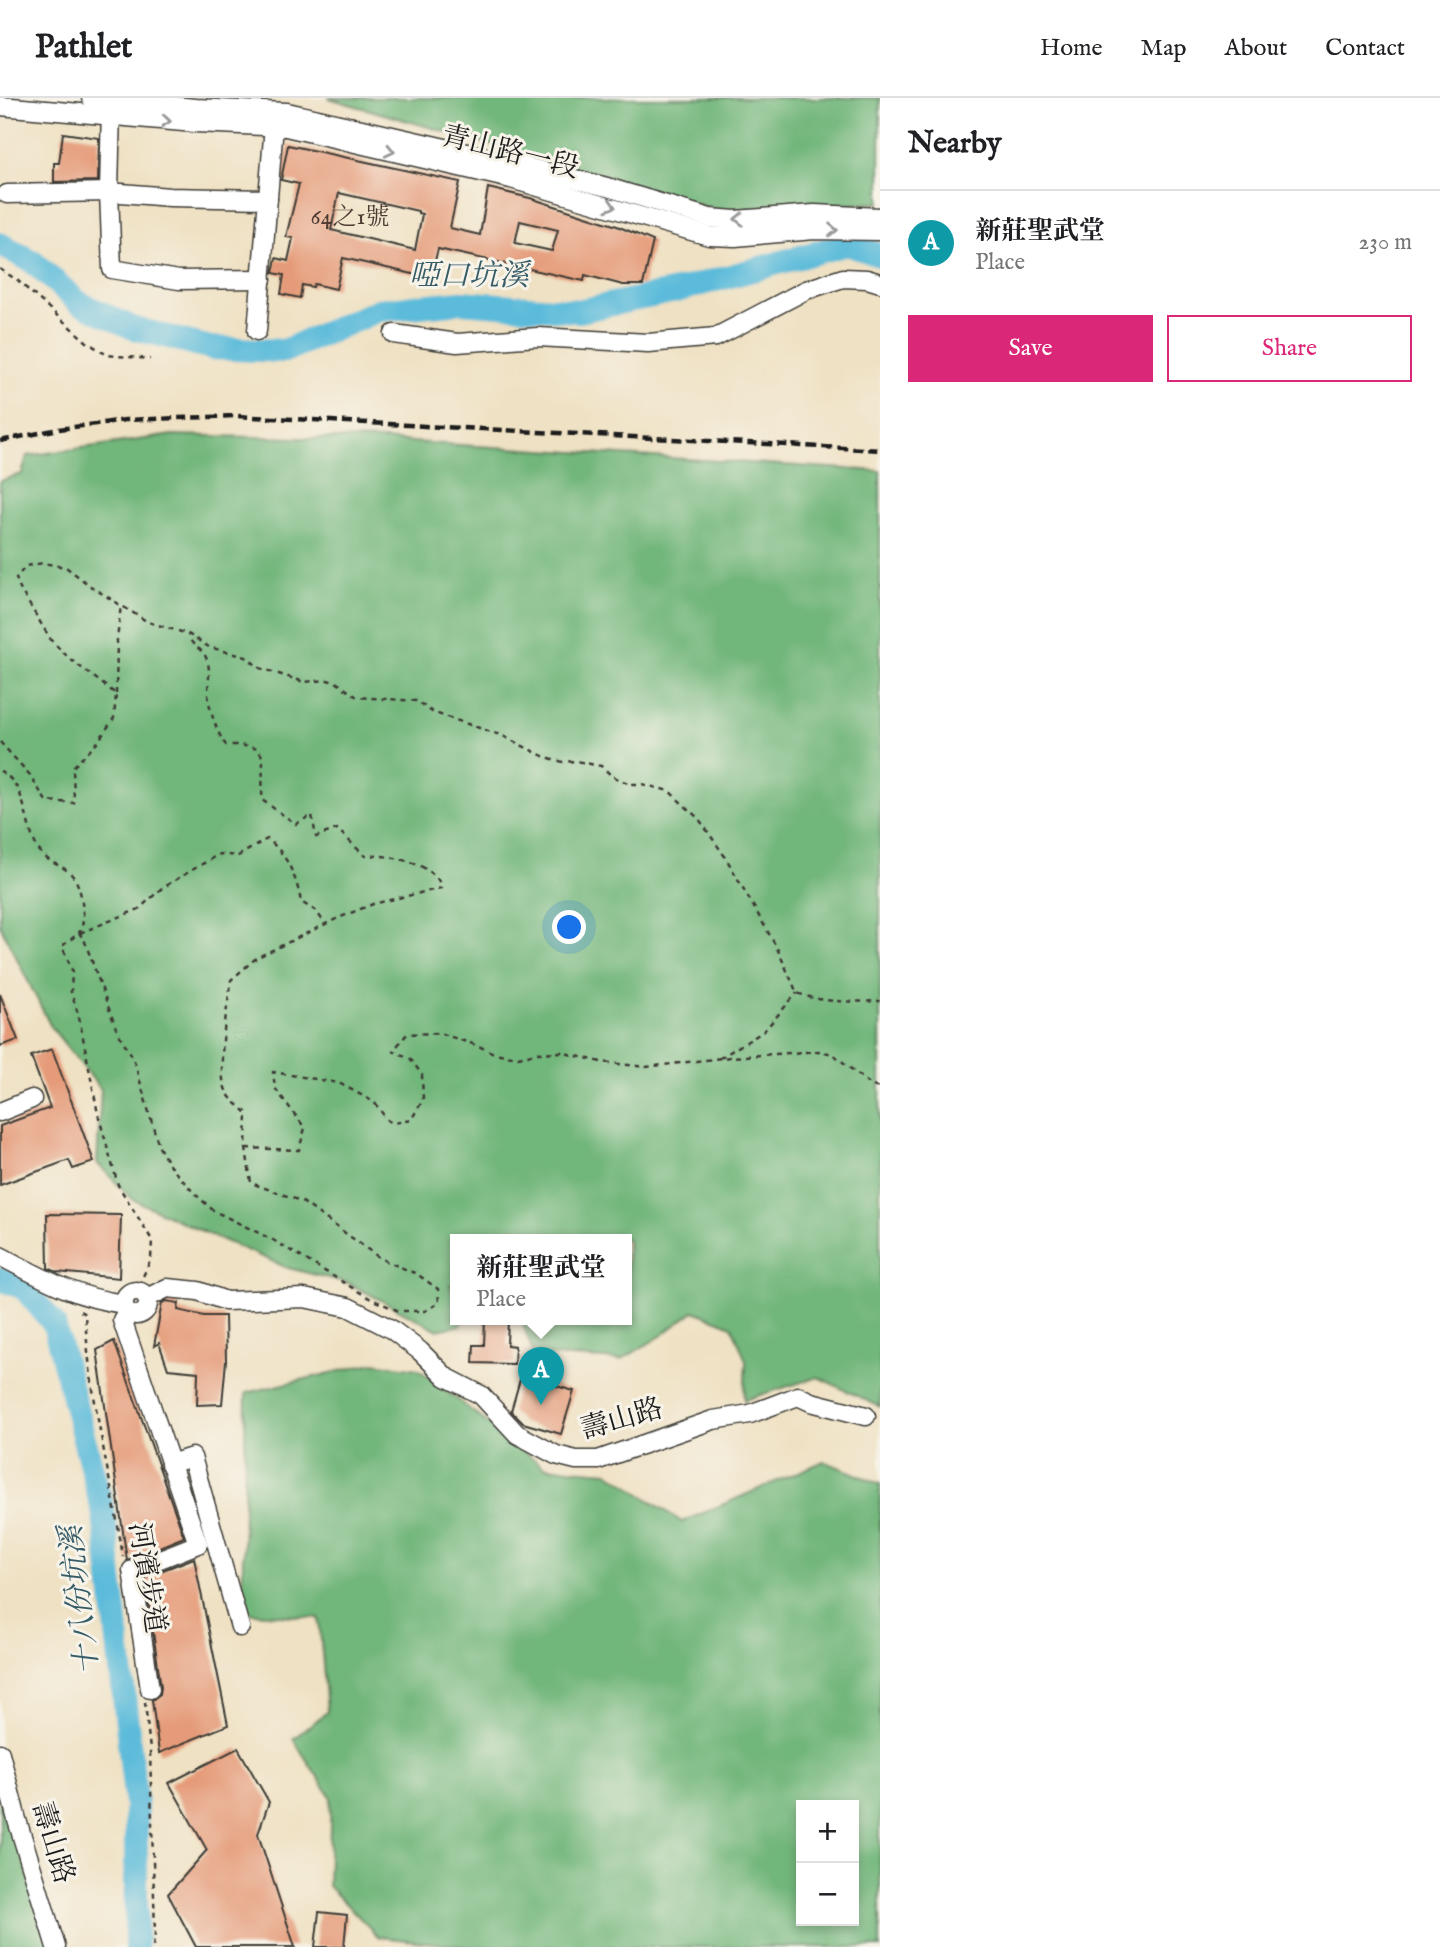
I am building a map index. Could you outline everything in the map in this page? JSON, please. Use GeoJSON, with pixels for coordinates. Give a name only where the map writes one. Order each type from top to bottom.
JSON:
{"type":"FeatureCollection","features":[{"type":"Feature","properties":{"kind":"street","name":"青山路一段"},"geometry":{"type":"LineString","coordinates":[[91,98],[111,108]]}},
{"type":"Feature","properties":{"kind":"street","name":"青山路一段"},"geometry":{"type":"LineString","coordinates":[[0,106],[195,108],[275,117],[523,166],[607,187],[710,218],[735,220],[814,214],[880,217]]}},
{"type":"Feature","properties":{"kind":"street"},"geometry":{"type":"LineString","coordinates":[[111,108],[109,192],[112,269],[179,280],[261,279]]}},
{"type":"Feature","properties":{"kind":"street","name":"青山路一段"},"geometry":{"type":"LineString","coordinates":[[275,117],[511,179],[709,236],[735,237],[814,230],[880,231]]}},
{"type":"Feature","properties":{"kind":"street"},"geometry":{"type":"LineString","coordinates":[[257,331],[275,117]]}},
{"type":"Feature","properties":{"kind":"street"},"geometry":{"type":"LineString","coordinates":[[7,194],[109,192],[170,197],[268,199]]}},
{"type":"Feature","properties":{"kind":"street"},"geometry":{"type":"LineString","coordinates":[[394,334],[457,343],[538,337],[648,343],[716,337],[806,290],[843,278],[867,279],[880,283]]}},
{"type":"Feature","properties":{"kind":"street"},"geometry":{"type":"LineString","coordinates":[[0,1112],[33,1099]]}},
{"type":"Feature","properties":{"kind":"street","name":"壽山路"},"geometry":{"type":"LineString","coordinates":[[0,1256],[56,1287],[103,1301],[134,1301],[167,1288],[198,1291],[226,1301],[304,1298],[348,1307],[391,1329],[420,1351],[446,1377],[481,1395],[517,1434],[556,1455],[576,1460],[598,1460],[713,1420],[750,1415],[798,1396],[866,1416]]}},
{"type":"Feature","properties":{"kind":"street"},"geometry":{"type":"LineString","coordinates":[[134,1301],[122,1320],[198,1544],[132,1570],[147,1691]]}},
{"type":"Feature","properties":{"kind":"street"},"geometry":{"type":"LineString","coordinates":[[170,1464],[192,1457],[240,1628]]}},
{"type":"Feature","properties":{"kind":"street","name":"壽山路"},"geometry":{"type":"LineString","coordinates":[[0,1753],[17,1820],[56,1947]]}},
{"type":"Feature","properties":{"kind":"path"},"geometry":{"type":"LineString","coordinates":[[0,269],[17,280],[87,342],[107,355],[150,359]]}},
{"type":"Feature","properties":{"kind":"path"},"geometry":{"type":"LineString","coordinates":[[116,694],[70,659],[51,640],[16,578],[26,566],[43,563],[66,567],[93,588],[148,622],[188,634],[209,647],[246,657],[260,668],[304,682],[337,682],[357,697],[417,701],[432,712],[503,736],[543,756],[563,762],[575,761],[601,766],[612,776],[630,785],[642,784],[669,791],[699,819],[726,858],[777,948],[797,993],[839,1002],[880,1001]]}},
{"type":"Feature","properties":{"kind":"path"},"geometry":{"type":"LineString","coordinates":[[0,742],[30,775],[46,801],[74,803],[73,767],[97,743],[114,718],[121,605]]}},
{"type":"Feature","properties":{"kind":"path"},"geometry":{"type":"LineString","coordinates":[[79,933],[84,939],[117,1031],[134,1058],[159,1147],[169,1165],[194,1193],[214,1211],[273,1240],[371,1299],[399,1311],[425,1311],[439,1303],[438,1289],[417,1273],[381,1259],[301,1201],[251,1182],[246,1148],[247,1113],[226,1092],[222,1077],[222,1048],[231,980],[256,958],[373,904],[441,888],[440,880],[435,873],[418,865],[382,856],[365,856],[337,829],[316,837],[312,815],[296,824],[262,800],[262,758],[258,749],[240,745],[226,746],[219,737],[208,695],[209,671],[206,655],[192,645],[188,634]]}},
{"type":"Feature","properties":{"kind":"path"},"geometry":{"type":"LineString","coordinates":[[0,771],[18,787],[37,848],[74,875],[80,889],[84,924],[79,933]]}},
{"type":"Feature","properties":{"kind":"path"},"geometry":{"type":"LineString","coordinates":[[134,1301],[151,1259],[152,1240],[118,1185],[98,1114],[79,1017],[71,992],[72,970],[62,946],[79,933],[139,909],[162,888],[219,854],[238,856],[267,839],[283,854],[298,883],[301,902],[316,911],[326,925]]}},
{"type":"Feature","properties":{"kind":"path"},"geometry":{"type":"LineString","coordinates":[[719,1059],[764,1031],[797,993]]}},
{"type":"Feature","properties":{"kind":"path"},"geometry":{"type":"LineString","coordinates":[[246,1148],[299,1150],[306,1128],[275,1088],[273,1072],[339,1083],[374,1102],[388,1121],[394,1124],[411,1120],[423,1100],[422,1075],[410,1058],[393,1051],[407,1034],[439,1033],[494,1054],[519,1057],[561,1052],[601,1062],[646,1067],[820,1051],[834,1054],[872,1086],[880,1088]]}},
{"type":"Feature","properties":{"kind":"path","name":"河濱步道"},"geometry":{"type":"LineString","coordinates":[[73,1307],[85,1314],[87,1355],[94,1402],[125,1566]]}},
{"type":"Feature","properties":{"kind":"path"},"geometry":{"type":"LineString","coordinates":[[147,1691],[155,1934],[153,1947]]}},
{"type":"Feature","properties":{"kind":"green space"},"geometry":{"type":"Polygon","coordinates":[[[328,98],[880,98],[880,203],[717,210],[328,98]]]}},
{"type":"Feature","properties":{"kind":"green space"},"geometry":{"type":"Polygon","coordinates":[[[172,435],[382,440],[880,471],[880,1407],[818,1377],[744,1400],[746,1361],[732,1326],[694,1311],[661,1336],[621,1360],[534,1355],[523,1325],[632,1325],[632,1234],[450,1234],[450,1325],[462,1325],[438,1330],[348,1283],[288,1268],[132,1199],[97,1163],[101,1089],[51,1027],[0,925],[0,481],[22,474],[27,456],[172,435]]]}},
{"type":"Feature","properties":{"kind":"green space"},"geometry":{"type":"Polygon","coordinates":[[[373,1363],[418,1369],[544,1467],[608,1472],[682,1522],[824,1461],[880,1484],[880,1947],[469,1947],[379,1937],[328,1886],[331,1797],[293,1739],[327,1712],[319,1618],[242,1612],[246,1393],[373,1363]]]}},
{"type":"Feature","properties":{"kind":"green space"},"geometry":{"type":"Polygon","coordinates":[[[0,1788],[51,1947],[0,1947],[0,1788]]]}},
{"type":"Feature","properties":{"kind":"building"},"geometry":{"type":"Polygon","coordinates":[[[63,133],[99,138],[98,181],[54,182],[54,163],[59,163],[63,133]]]}},
{"type":"Feature","properties":{"kind":"building"},"geometry":{"type":"Polygon","coordinates":[[[288,145],[460,182],[450,228],[480,235],[488,188],[530,198],[617,226],[653,241],[643,285],[623,285],[585,275],[584,281],[438,249],[432,272],[423,270],[422,275],[343,258],[336,289],[314,284],[313,287],[302,285],[300,298],[281,294],[284,275],[273,273],[276,258],[288,261],[293,238],[286,237],[299,184],[281,180],[288,145]],[[339,193],[331,230],[415,250],[422,214],[418,211],[339,193]],[[520,221],[515,243],[552,251],[558,230],[520,221]]]}},
{"type":"Feature","properties":{"kind":"building"},"geometry":{"type":"Polygon","coordinates":[[[0,994],[18,1040],[0,1046],[0,994]]]}},
{"type":"Feature","properties":{"kind":"building"},"geometry":{"type":"Polygon","coordinates":[[[52,1049],[94,1162],[73,1169],[69,1160],[0,1185],[0,1126],[50,1108],[31,1056],[52,1049]]]}},
{"type":"Feature","properties":{"kind":"building"},"geometry":{"type":"Polygon","coordinates":[[[47,1214],[121,1215],[119,1278],[57,1272],[48,1268],[47,1214]]]}},
{"type":"Feature","properties":{"kind":"building"},"geometry":{"type":"Polygon","coordinates":[[[162,1303],[179,1303],[178,1310],[204,1316],[225,1316],[226,1361],[222,1404],[197,1405],[198,1372],[168,1369],[159,1343],[154,1346],[162,1303]]]}},
{"type":"Feature","properties":{"kind":"building"},"geometry":{"type":"Polygon","coordinates":[[[485,1325],[508,1325],[507,1345],[515,1346],[514,1364],[473,1363],[474,1345],[484,1345],[485,1325]]]}},
{"type":"Feature","properties":{"kind":"building"},"geometry":{"type":"Polygon","coordinates":[[[114,1341],[184,1537],[127,1560],[97,1350],[114,1341]]]}},
{"type":"Feature","properties":{"kind":"building"},"geometry":{"type":"Polygon","coordinates":[[[521,1376],[574,1391],[561,1434],[523,1423],[511,1411],[521,1376]]]}},
{"type":"Feature","properties":{"kind":"building"},"geometry":{"type":"Polygon","coordinates":[[[194,1558],[228,1725],[159,1753],[152,1700],[160,1694],[161,1687],[145,1577],[194,1558]]]}},
{"type":"Feature","properties":{"kind":"building"},"geometry":{"type":"Polygon","coordinates":[[[238,1748],[269,1802],[258,1834],[295,1947],[196,1947],[168,1894],[207,1850],[169,1783],[238,1748]]]}},
{"type":"Feature","properties":{"kind":"building"},"geometry":{"type":"Polygon","coordinates":[[[319,1912],[347,1915],[344,1947],[315,1947],[319,1912]]]}},
{"type":"Feature","properties":{"kind":"waterway","name":"啞口坑溪"},"geometry":{"type":"LineString","coordinates":[[0,244],[33,262],[78,302],[133,328],[211,348],[284,351],[379,310],[461,302],[579,311],[676,291],[847,244],[880,255]]}},
{"type":"Feature","properties":{"kind":"waterway","name":"十八份坑溪"},"geometry":{"type":"LineString","coordinates":[[0,1279],[24,1288],[54,1324],[104,1515],[136,1805],[136,1947]]}},
{"type":"Feature","properties":{"kind":"railway"},"geometry":{"type":"LineString","coordinates":[[0,441],[125,420],[236,416],[880,450]]}},
{"type":"Feature","properties":{"kind":"place","name":"新莊聖武堂"},"geometry":{"type":"Point","coordinates":[541,1405]}}]}
